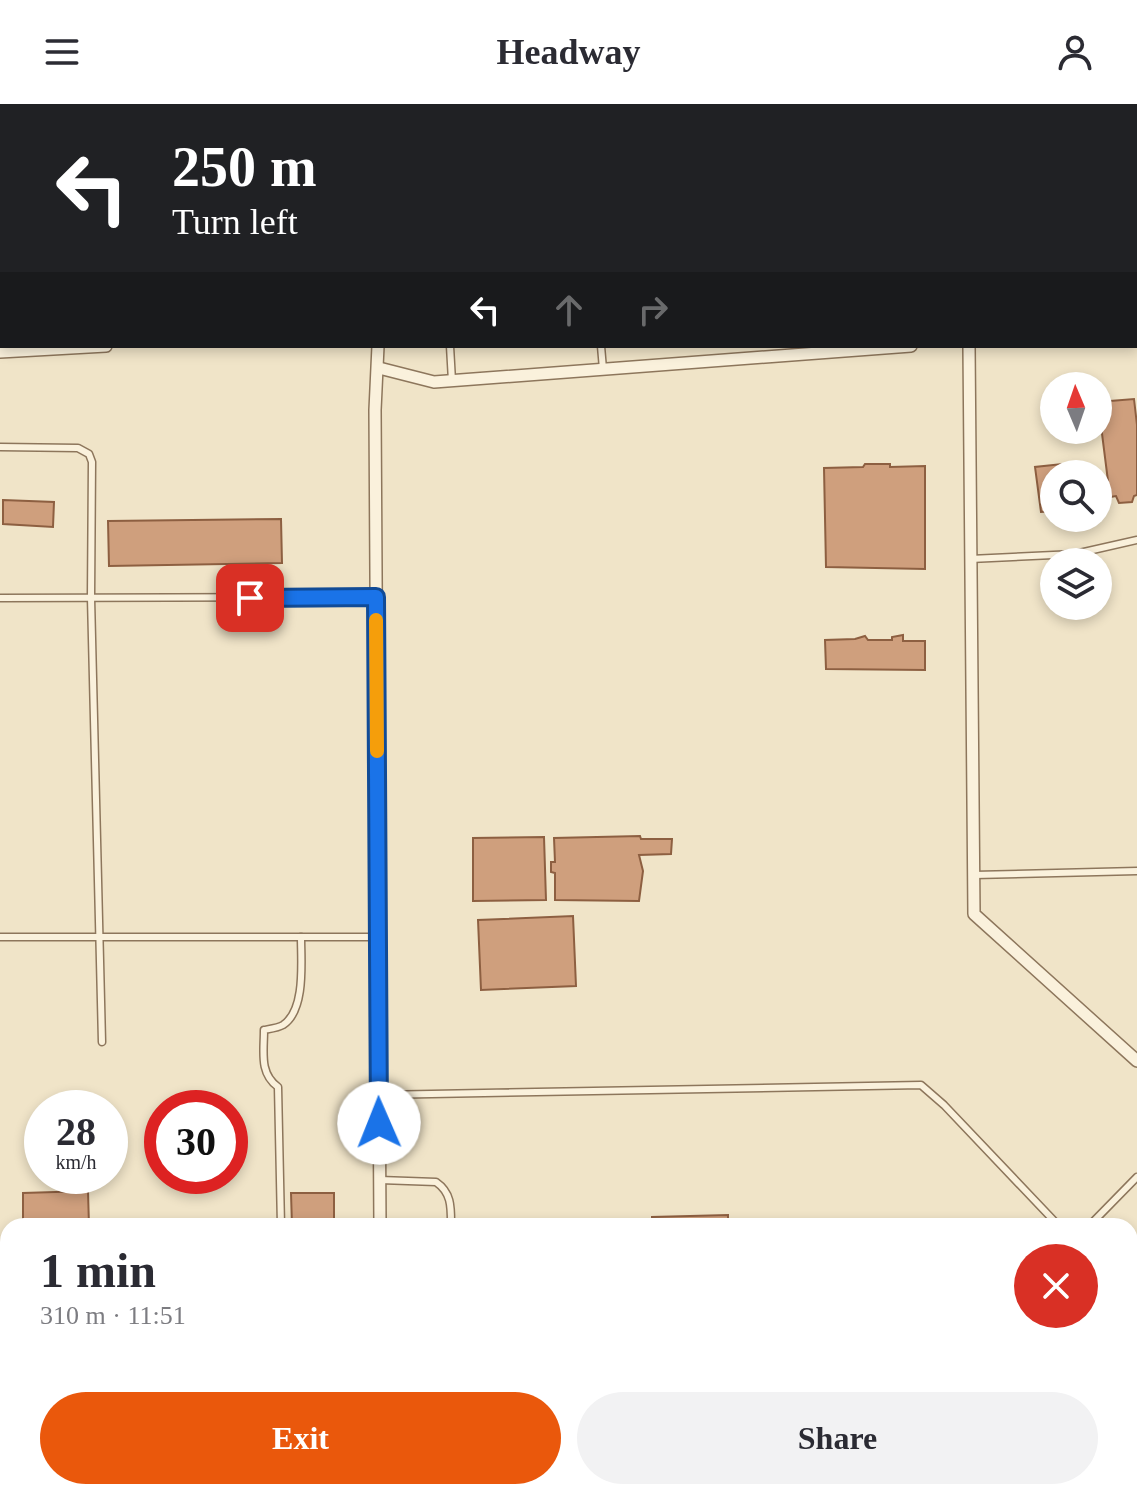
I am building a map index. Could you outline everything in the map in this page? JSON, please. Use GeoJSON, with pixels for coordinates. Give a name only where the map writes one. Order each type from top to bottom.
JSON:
{"type":"FeatureCollection","features":[{"type":"Feature","properties":{"kind":"street"},"geometry":{"type":"LineString","coordinates":[[0,352],[57,348]]}},
{"type":"Feature","properties":{"kind":"street"},"geometry":{"type":"LineString","coordinates":[[378,348],[375,410],[380,1218]]}},
{"type":"Feature","properties":{"kind":"street"},"geometry":{"type":"LineString","coordinates":[[379,368],[434,382],[793,350],[852,348]]}},
{"type":"Feature","properties":{"kind":"street"},"geometry":{"type":"LineString","coordinates":[[969,348],[974,914],[1137,1061]]}},
{"type":"Feature","properties":{"kind":"lane"},"geometry":{"type":"LineString","coordinates":[[450,348],[452,381]]}},
{"type":"Feature","properties":{"kind":"lane"},"geometry":{"type":"LineString","coordinates":[[601,348],[603,369]]}},
{"type":"Feature","properties":{"kind":"lane"},"geometry":{"type":"LineString","coordinates":[[0,447],[78,448],[89,454],[92,462],[91,598],[102,1042]]}},
{"type":"Feature","properties":{"kind":"lane"},"geometry":{"type":"LineString","coordinates":[[970,559],[1075,554],[1137,540]]}},
{"type":"Feature","properties":{"kind":"lane"},"geometry":{"type":"LineString","coordinates":[[0,598],[376,597]]}},
{"type":"Feature","properties":{"kind":"lane"},"geometry":{"type":"LineString","coordinates":[[974,875],[1137,871]]}},
{"type":"Feature","properties":{"kind":"lane"},"geometry":{"type":"LineString","coordinates":[[0,937],[378,937]]}},
{"type":"Feature","properties":{"kind":"lane"},"geometry":{"type":"LineString","coordinates":[[281,1218],[278,1087],[268,1080],[264,1071],[264,1030],[284,1025],[295,1009],[300,986],[301,937]]}},
{"type":"Feature","properties":{"kind":"lane"},"geometry":{"type":"LineString","coordinates":[[379,1095],[921,1085],[944,1105],[1051,1218]]}},
{"type":"Feature","properties":{"kind":"lane"},"geometry":{"type":"LineString","coordinates":[[1099,1218],[1137,1177]]}},
{"type":"Feature","properties":{"kind":"lane"},"geometry":{"type":"LineString","coordinates":[[380,1180],[436,1182],[450,1199],[451,1218]]}},
{"type":"Feature","properties":{"kind":"building"},"geometry":{"type":"Polygon","coordinates":[[[1134,399],[1137,495],[1132,502],[1119,503],[1116,496],[1112,497],[1112,460],[1105,460],[1103,444],[1112,444],[1112,401],[1134,399]]]}},
{"type":"Feature","properties":{"kind":"building"},"geometry":{"type":"Polygon","coordinates":[[[865,464],[925,466],[925,569],[826,567],[824,468],[863,467],[865,464]]]}},
{"type":"Feature","properties":{"kind":"building"},"geometry":{"type":"Polygon","coordinates":[[[1040,466],[1040,504],[1035,467],[1040,466]]]}},
{"type":"Feature","properties":{"kind":"building"},"geometry":{"type":"Polygon","coordinates":[[[3,500],[54,502],[53,527],[3,524],[3,500]]]}},
{"type":"Feature","properties":{"kind":"building"},"geometry":{"type":"Polygon","coordinates":[[[281,519],[282,563],[109,566],[108,521],[281,519]]]}},
{"type":"Feature","properties":{"kind":"building"},"geometry":{"type":"Polygon","coordinates":[[[903,635],[903,641],[925,641],[925,670],[826,669],[825,640],[865,636],[868,640],[892,640],[892,637],[903,635]]]}},
{"type":"Feature","properties":{"kind":"building"},"geometry":{"type":"Polygon","coordinates":[[[640,836],[641,839],[672,839],[671,854],[639,855],[643,871],[639,901],[555,900],[555,873],[551,872],[551,862],[555,862],[554,838],[640,836]]]}},
{"type":"Feature","properties":{"kind":"building"},"geometry":{"type":"Polygon","coordinates":[[[544,837],[546,900],[473,901],[473,838],[544,837]]]}},
{"type":"Feature","properties":{"kind":"building"},"geometry":{"type":"Polygon","coordinates":[[[573,916],[576,986],[481,990],[478,920],[573,916]]]}},
{"type":"Feature","properties":{"kind":"building"},"geometry":{"type":"Polygon","coordinates":[[[23,1193],[88,1194],[89,1218],[23,1218],[23,1193]]]}},
{"type":"Feature","properties":{"kind":"building"},"geometry":{"type":"Polygon","coordinates":[[[291,1193],[334,1193],[334,1218],[292,1218],[291,1193]]]}},
{"type":"Feature","properties":{"kind":"building"},"geometry":{"type":"Polygon","coordinates":[[[728,1215],[728,1218],[652,1217],[728,1215]]]}},
{"type":"Feature","properties":{"kind":"slow traffic"},"geometry":{"type":"LineString","coordinates":[[376,620],[377,751]]}},
{"type":"Feature","properties":{"kind":"route"},"geometry":{"type":"LineString","coordinates":[[250,598],[376,597],[379,1123]]}}]}
